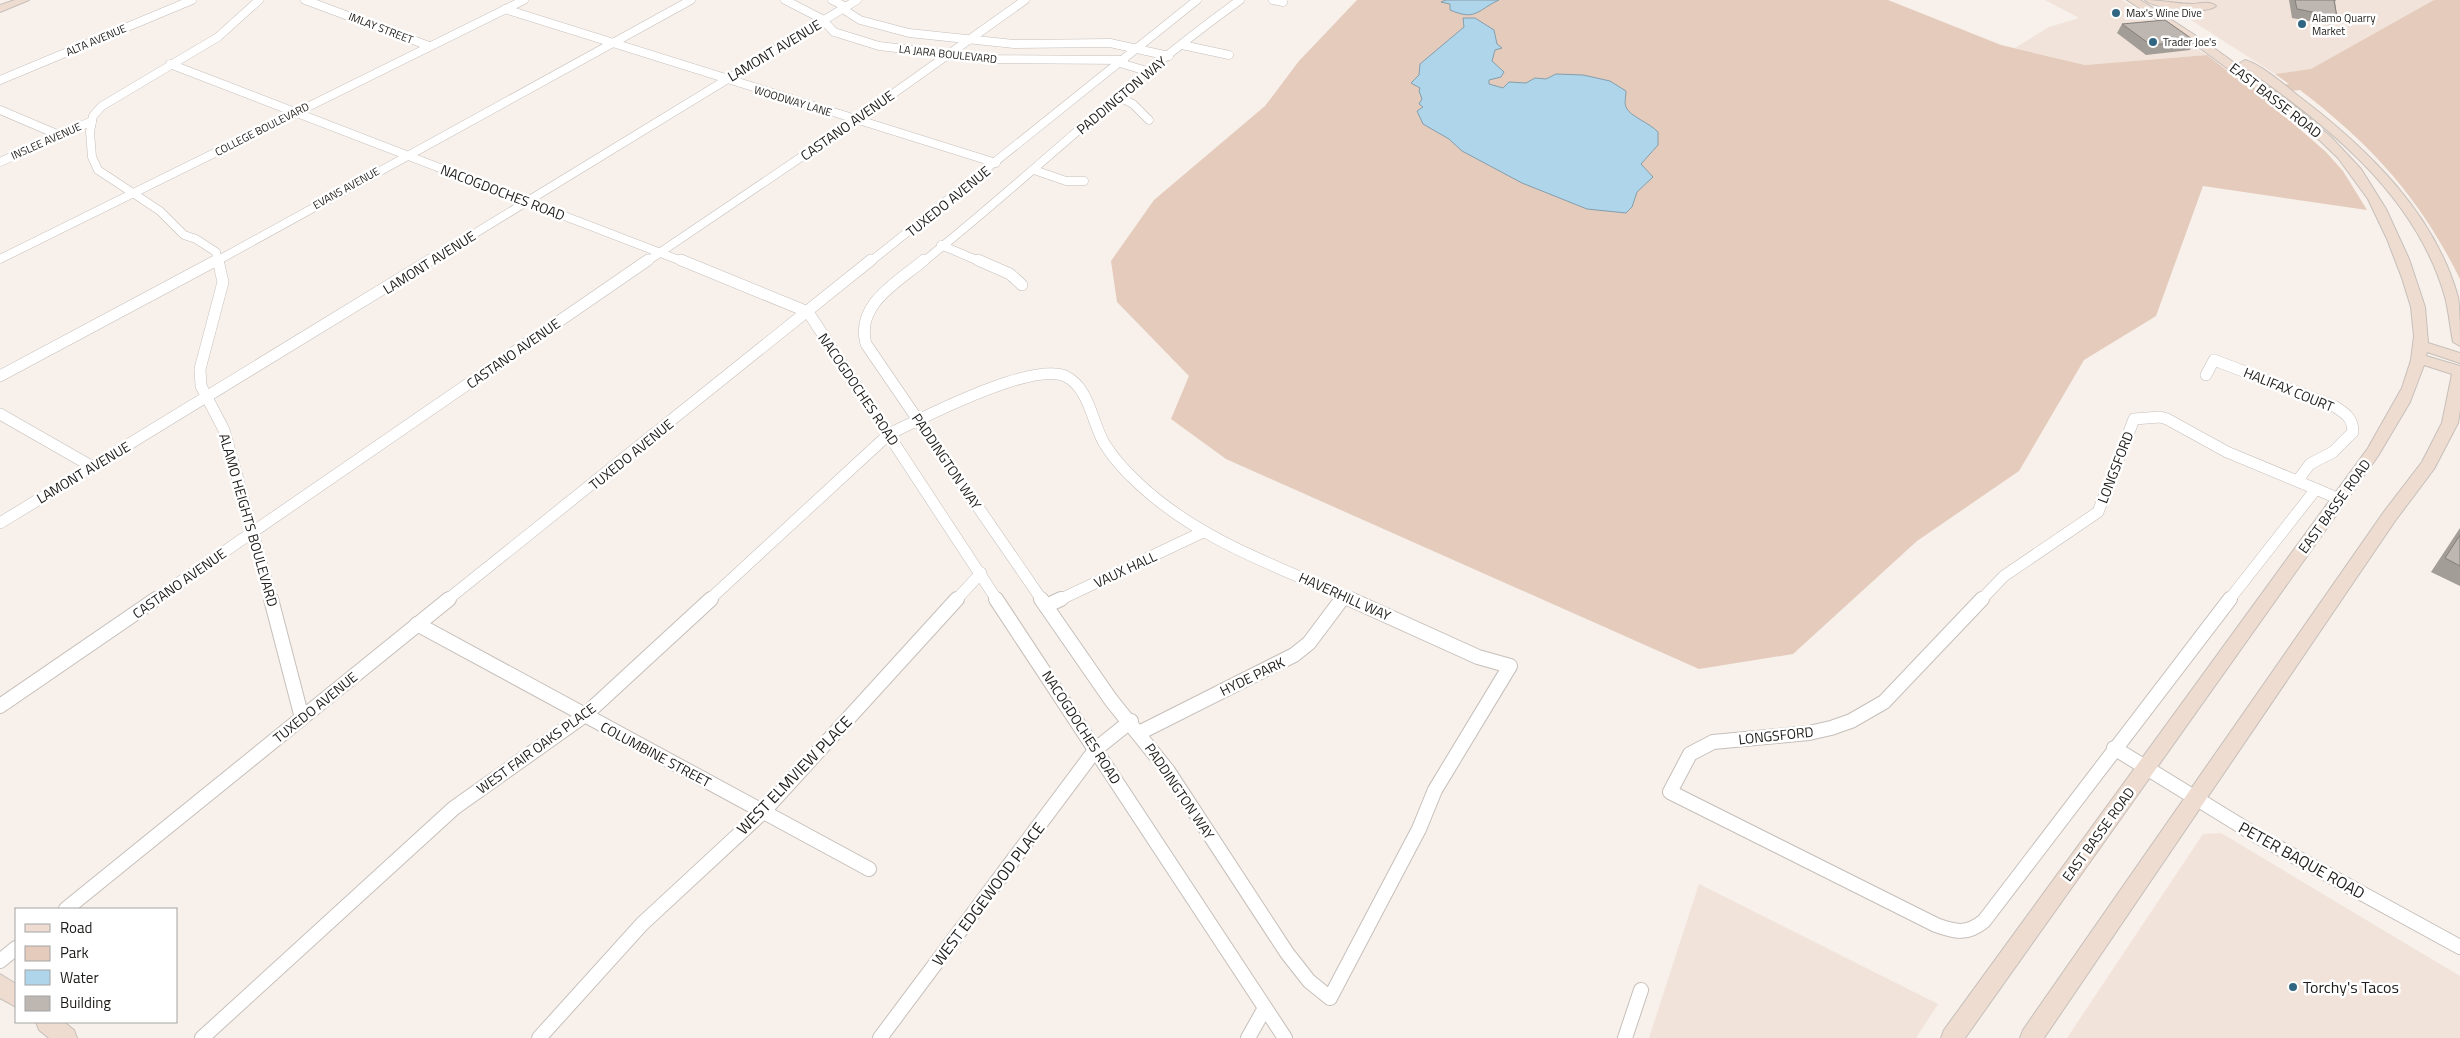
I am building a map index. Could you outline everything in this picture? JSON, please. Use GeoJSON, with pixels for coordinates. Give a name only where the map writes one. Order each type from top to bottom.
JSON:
{"type":"FeatureCollection","features":[{"type":"Feature","properties":{"kind":"main road"},"geometry":{"type":"LineString","coordinates":[[0,10],[24,0]]}},
{"type":"Feature","properties":{"kind":"main road","name":"EAST BASSE ROAD"},"geometry":{"type":"LineString","coordinates":[[1952,1038],[2045,905],[2373,452],[2398,412],[2420,352],[2414,293],[2400,254],[2369,189],[2342,156],[2315,129],[2278,99],[2170,22],[2132,0]]}},
{"type":"Feature","properties":{"kind":"main road"},"geometry":{"type":"LineString","coordinates":[[2149,0],[2181,7],[2215,3]]}},
{"type":"Feature","properties":{"kind":"main road","name":"EAST BASSE ROAD"},"geometry":{"type":"LineString","coordinates":[[2149,0],[2188,19],[2268,78],[2329,126],[2375,167],[2413,218],[2442,269],[2457,315],[2460,342]]}},
{"type":"Feature","properties":{"kind":"main road"},"geometry":{"type":"LineString","coordinates":[[2170,22],[2188,19],[2215,3]]}},
{"type":"Feature","properties":{"kind":"main road"},"geometry":{"type":"LineString","coordinates":[[2420,352],[2460,358]]}},
{"type":"Feature","properties":{"kind":"main road"},"geometry":{"type":"LineString","coordinates":[[2031,1038],[2389,517],[2428,465],[2450,423],[2460,372],[2420,352]]}},
{"type":"Feature","properties":{"kind":"main road"},"geometry":{"type":"LineString","coordinates":[[0,984],[15,996]]}},
{"type":"Feature","properties":{"kind":"main road"},"geometry":{"type":"LineString","coordinates":[[48,1023],[66,1038]]}},
{"type":"Feature","properties":{"kind":"street","name":"ALTA AVENUE"},"geometry":{"type":"LineString","coordinates":[[0,80],[192,0]]}},
{"type":"Feature","properties":{"kind":"street"},"geometry":{"type":"LineString","coordinates":[[218,260],[216,252],[196,239],[184,235],[160,211],[136,193],[98,170],[92,157],[90,132],[93,116],[102,106],[218,37],[259,0]]}},
{"type":"Feature","properties":{"kind":"street","name":"IMLAY STREET"},"geometry":{"type":"LineString","coordinates":[[305,0],[429,46]]}},
{"type":"Feature","properties":{"kind":"street","name":"COLLEGE BOULEVARD"},"geometry":{"type":"LineString","coordinates":[[0,259],[524,0]]}},
{"type":"Feature","properties":{"kind":"street","name":"EVANS AVENUE"},"geometry":{"type":"LineString","coordinates":[[0,376],[218,260],[406,155],[692,0]]}},
{"type":"Feature","properties":{"kind":"street","name":"LA JARA BOULEVARD"},"geometry":{"type":"LineString","coordinates":[[785,0],[823,21],[834,32],[852,39],[895,48],[990,59],[1122,62],[1150,72]]}},
{"type":"Feature","properties":{"kind":"street","name":"LA JARA BOULEVARD"},"geometry":{"type":"LineString","coordinates":[[832,0],[846,7],[846,12],[860,20],[909,33],[1014,44],[1110,44],[1168,56]]}},
{"type":"Feature","properties":{"kind":"street","name":"LAMONT AVENUE"},"geometry":{"type":"LineString","coordinates":[[0,523],[857,0]]}},
{"type":"Feature","properties":{"kind":"street","name":"CASTANO AVENUE"},"geometry":{"type":"LineString","coordinates":[[0,706],[660,252],[856,120],[1025,0]]}},
{"type":"Feature","properties":{"kind":"street","name":"TUXEDO AVENUE"},"geometry":{"type":"LineString","coordinates":[[67,908],[417,624],[996,163],[1197,0]]}},
{"type":"Feature","properties":{"kind":"street","name":"PADDINGTON WAY"},"geometry":{"type":"LineString","coordinates":[[1240,0],[1168,56],[1034,170],[876,299],[868,309],[863,328],[866,344],[902,393],[1111,700],[1141,732],[1281,943],[1314,988],[1330,998]]}},
{"type":"Feature","properties":{"kind":"street"},"geometry":{"type":"LineString","coordinates":[[1273,0],[1283,2]]}},
{"type":"Feature","properties":{"kind":"street","name":"WOODWAY LANE"},"geometry":{"type":"LineString","coordinates":[[505,9],[726,80],[996,163]]}},
{"type":"Feature","properties":{"kind":"street"},"geometry":{"type":"LineString","coordinates":[[1182,45],[1230,55]]}},
{"type":"Feature","properties":{"kind":"street","name":"NACOGDOCHES ROAD"},"geometry":{"type":"LineString","coordinates":[[170,64],[660,252],[808,312],[1285,1038]]}},
{"type":"Feature","properties":{"kind":"street"},"geometry":{"type":"LineString","coordinates":[[1119,97],[1133,104],[1149,120]]}},
{"type":"Feature","properties":{"kind":"street"},"geometry":{"type":"LineString","coordinates":[[0,110],[58,136]]}},
{"type":"Feature","properties":{"kind":"street","name":"INSLEE AVENUE"},"geometry":{"type":"LineString","coordinates":[[0,162],[92,121]]}},
{"type":"Feature","properties":{"kind":"street"},"geometry":{"type":"LineString","coordinates":[[1034,170],[1066,181],[1084,181]]}},
{"type":"Feature","properties":{"kind":"street"},"geometry":{"type":"LineString","coordinates":[[941,245],[1010,274],[1022,285]]}},
{"type":"Feature","properties":{"kind":"street","name":"ALAMO HEIGHTS BOULEVARD"},"geometry":{"type":"LineString","coordinates":[[218,260],[223,282],[200,369],[201,386],[224,430],[254,531],[302,718]]}},
{"type":"Feature","properties":{"kind":"street","name":"HALIFAX COURT"},"geometry":{"type":"LineString","coordinates":[[2206,375],[2214,360],[2334,406],[2348,415],[2353,424],[2353,432],[2333,452],[2310,464],[2298,480]]}},
{"type":"Feature","properties":{"kind":"street","name":"HAVERHILL WAY"},"geometry":{"type":"LineString","coordinates":[[889,434],[918,419],[1024,376],[1052,373],[1063,375],[1080,389],[1098,433],[1125,470],[1148,493],[1175,515],[1203,532],[1478,657],[1510,666],[1435,790],[1419,829],[1330,998]]}},
{"type":"Feature","properties":{"kind":"street"},"geometry":{"type":"LineString","coordinates":[[0,414],[91,466]]}},
{"type":"Feature","properties":{"kind":"street","name":"LONGSFORD"},"geometry":{"type":"LineString","coordinates":[[2316,488],[2114,748],[1984,921],[1969,932],[1959,932],[1936,925],[1670,792],[1690,754],[1713,742],[1809,733],[1851,721],[1884,702],[2004,576],[2098,512],[2134,419],[2160,417],[2167,419],[2211,444],[2298,480],[2316,488],[2339,499]]}},
{"type":"Feature","properties":{"kind":"street","name":"WEST FAIR OAKS PLACE"},"geometry":{"type":"LineString","coordinates":[[202,1038],[454,808],[585,715],[889,434]]}},
{"type":"Feature","properties":{"kind":"street","name":"VAUX HALL"},"geometry":{"type":"LineString","coordinates":[[1046,606],[1203,532]]}},
{"type":"Feature","properties":{"kind":"street","name":"WEST ELMVIEW PLACE"},"geometry":{"type":"LineString","coordinates":[[539,1038],[642,924],[763,812],[981,573]]}},
{"type":"Feature","properties":{"kind":"street","name":"HYDE PARK"},"geometry":{"type":"LineString","coordinates":[[1141,732],[1294,655],[1309,643],[1344,596]]}},
{"type":"Feature","properties":{"kind":"street","name":"COLUMBINE STREET"},"geometry":{"type":"LineString","coordinates":[[417,624],[869,869]]}},
{"type":"Feature","properties":{"kind":"street"},"geometry":{"type":"LineString","coordinates":[[1096,749],[1131,721]]}},
{"type":"Feature","properties":{"kind":"street"},"geometry":{"type":"LineString","coordinates":[[2114,748],[2146,768]]}},
{"type":"Feature","properties":{"kind":"street","name":"WEST EDGEWOOD PLACE"},"geometry":{"type":"LineString","coordinates":[[880,1038],[1096,749]]}},
{"type":"Feature","properties":{"kind":"street","name":"PETER BAQUE ROAD"},"geometry":{"type":"LineString","coordinates":[[2146,768],[2259,837],[2460,947]]}},
{"type":"Feature","properties":{"kind":"street"},"geometry":{"type":"LineString","coordinates":[[0,961],[15,949]]}},
{"type":"Feature","properties":{"kind":"street"},"geometry":{"type":"LineString","coordinates":[[1625,1038],[1641,990]]}},
{"type":"Feature","properties":{"kind":"street"},"geometry":{"type":"LineString","coordinates":[[1248,1038],[1265,1008]]}},
{"type":"Feature","properties":{"kind":"shaded area"},"geometry":{"type":"Polygon","coordinates":[[[2045,0],[2122,0],[2207,55],[2085,65],[2015,48],[2049,27],[2079,18],[2045,0]]]}},
{"type":"Feature","properties":{"kind":"shaded area","name":"Alamo Quarry Market"},"geometry":{"type":"Polygon","coordinates":[[[2160,0],[2437,0],[2362,63],[2275,74],[2160,0]]]}},
{"type":"Feature","properties":{"kind":"shaded area"},"geometry":{"type":"Polygon","coordinates":[[[2221,833],[2460,976],[2460,1038],[2067,1038],[2203,834],[2221,833]]]}},
{"type":"Feature","properties":{"kind":"shaded area"},"geometry":{"type":"Polygon","coordinates":[[[1699,884],[1938,1004],[1916,1038],[1649,1038],[1699,884]]]}},
{"type":"Feature","properties":{"kind":"green space"},"geometry":{"type":"Polygon","coordinates":[[[1357,0],[1888,0],[2001,45],[2085,65],[2207,55],[2250,88],[2289,84],[2275,74],[2311,69],[2434,0],[2460,0],[2460,279],[2445,250],[2411,198],[2350,131],[2300,90],[2259,94],[2326,152],[2343,171],[2367,210],[2203,186],[2156,316],[2084,360],[2019,471],[1917,541],[1793,654],[1699,669],[1226,459],[1171,419],[1189,376],[1117,302],[1111,261],[1154,200],[1265,106],[1299,61],[1357,0]]]}},
{"type":"Feature","properties":{"kind":"water"},"geometry":{"type":"Polygon","coordinates":[[[1446,0],[1499,0],[1476,13],[1465,15],[1450,10],[1450,4],[1441,2],[1446,0]]]}},
{"type":"Feature","properties":{"kind":"water"},"geometry":{"type":"Polygon","coordinates":[[[1463,18],[1475,18],[1494,30],[1497,44],[1502,48],[1495,50],[1492,61],[1504,72],[1501,77],[1489,80],[1489,84],[1503,88],[1509,82],[1526,83],[1535,78],[1546,79],[1556,74],[1583,75],[1610,81],[1626,91],[1626,107],[1635,116],[1658,132],[1658,145],[1641,164],[1653,177],[1637,192],[1632,207],[1626,213],[1587,209],[1522,183],[1462,151],[1449,139],[1423,124],[1417,111],[1423,107],[1419,104],[1422,99],[1419,91],[1420,88],[1411,83],[1419,75],[1420,64],[1464,27],[1463,18]]]}},
{"type":"Feature","properties":{"kind":"building"},"geometry":{"type":"Polygon","coordinates":[[[2295,0],[2334,0],[2337,17],[2297,9],[2295,0]]]}},
{"type":"Feature","properties":{"kind":"building"},"geometry":{"type":"Polygon","coordinates":[[[2165,20],[2195,41],[2151,45],[2122,24],[2165,20]]]}},
{"type":"Feature","properties":{"kind":"building"},"geometry":{"type":"Polygon","coordinates":[[[2460,535],[2460,566],[2445,558],[2460,535]]]}},
{"type":"Feature","properties":{"kind":"place","name":"Max's Wine Dive"},"geometry":{"type":"Point","coordinates":[2116,13]}},
{"type":"Feature","properties":{"kind":"place","name":"Alamo Quarry Market"},"geometry":{"type":"Point","coordinates":[2302,24]}},
{"type":"Feature","properties":{"kind":"place","name":"Trader Joe's"},"geometry":{"type":"Point","coordinates":[2153,42]}},
{"type":"Feature","properties":{"kind":"place","name":"Torchy's Tacos"},"geometry":{"type":"Point","coordinates":[2293,987]}}]}
